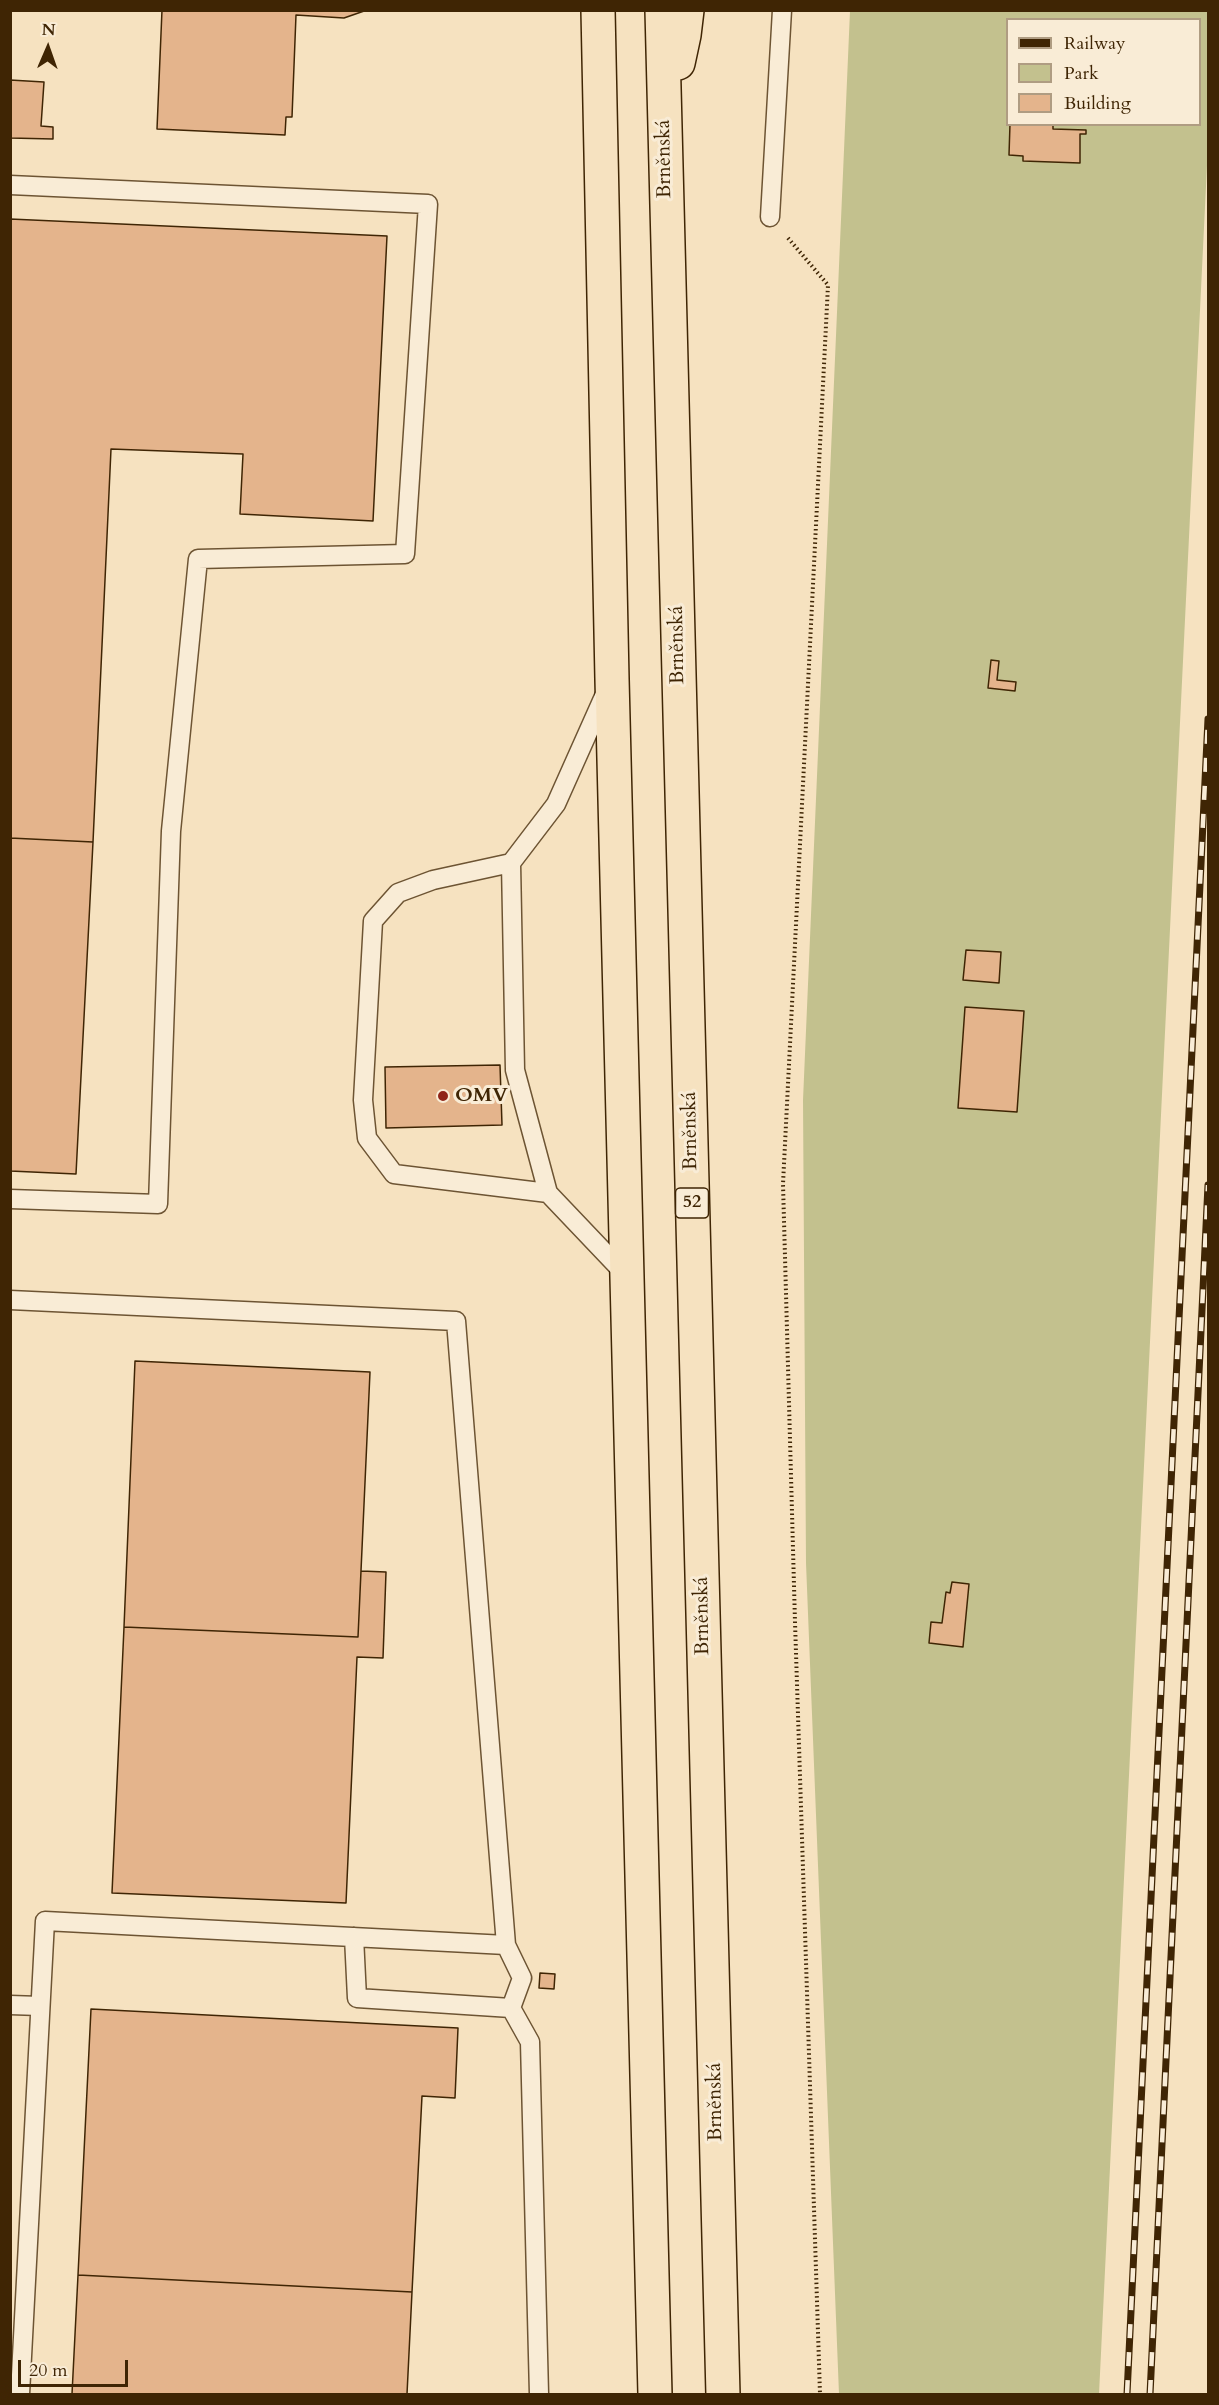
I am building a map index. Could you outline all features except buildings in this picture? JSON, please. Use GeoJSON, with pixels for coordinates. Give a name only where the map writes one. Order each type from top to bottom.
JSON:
{"type":"FeatureCollection","features":[{"type":"Feature","properties":{"kind":"highway"},"geometry":{"type":"LineString","coordinates":[[598,10],[626,1275],[655,2394]]}},
{"type":"Feature","properties":{"kind":"highway","name":"Brněnská"},"geometry":{"type":"LineString","coordinates":[[662,10],[723,2394]]}},
{"type":"Feature","properties":{"kind":"highway"},"geometry":{"type":"LineString","coordinates":[[664,120],[684,34],[687,10]]}},
{"type":"Feature","properties":{"kind":"lane"},"geometry":{"type":"LineString","coordinates":[[770,217],[782,10]]}},
{"type":"Feature","properties":{"kind":"lane"},"geometry":{"type":"LineString","coordinates":[[10,184],[428,204],[405,554],[198,559],[171,831],[158,1204],[10,1199]]}},
{"type":"Feature","properties":{"kind":"lane"},"geometry":{"type":"LineString","coordinates":[[612,679],[555,804],[511,863],[515,1070],[548,1193],[626,1275]]}},
{"type":"Feature","properties":{"kind":"lane"},"geometry":{"type":"LineString","coordinates":[[511,863],[434,880],[398,893],[373,921],[363,1100],[367,1138],[394,1174],[548,1193]]}},
{"type":"Feature","properties":{"kind":"lane"},"geometry":{"type":"LineString","coordinates":[[10,1300],[456,1321],[506,1945],[522,1978],[512,2008],[530,2042],[539,2394]]}},
{"type":"Feature","properties":{"kind":"lane"},"geometry":{"type":"LineString","coordinates":[[20,2394],[18,2287],[45,1921],[506,1945]]}},
{"type":"Feature","properties":{"kind":"lane"},"geometry":{"type":"LineString","coordinates":[[354,1936],[357,1998],[512,2008]]}},
{"type":"Feature","properties":{"kind":"lane"},"geometry":{"type":"LineString","coordinates":[[10,2005],[40,2006]]}},
{"type":"Feature","properties":{"kind":"path"},"geometry":{"type":"LineString","coordinates":[[770,217],[828,285],[783,1184],[820,2394]]}},
{"type":"Feature","properties":{"kind":"green space"},"geometry":{"type":"Polygon","coordinates":[[[850,11],[1208,11],[1208,145],[1099,2394],[839,2394],[806,1563],[803,1100],[850,11]]]}},
{"type":"Feature","properties":{"kind":"railway"},"geometry":{"type":"LineString","coordinates":[[1127,2394],[1208,719]]}},
{"type":"Feature","properties":{"kind":"railway"},"geometry":{"type":"LineString","coordinates":[[1150,2394],[1208,1185]]}},
{"type":"Feature","properties":{"kind":"place","name":"OMV"},"geometry":{"type":"Point","coordinates":[443,1096]}}]}
